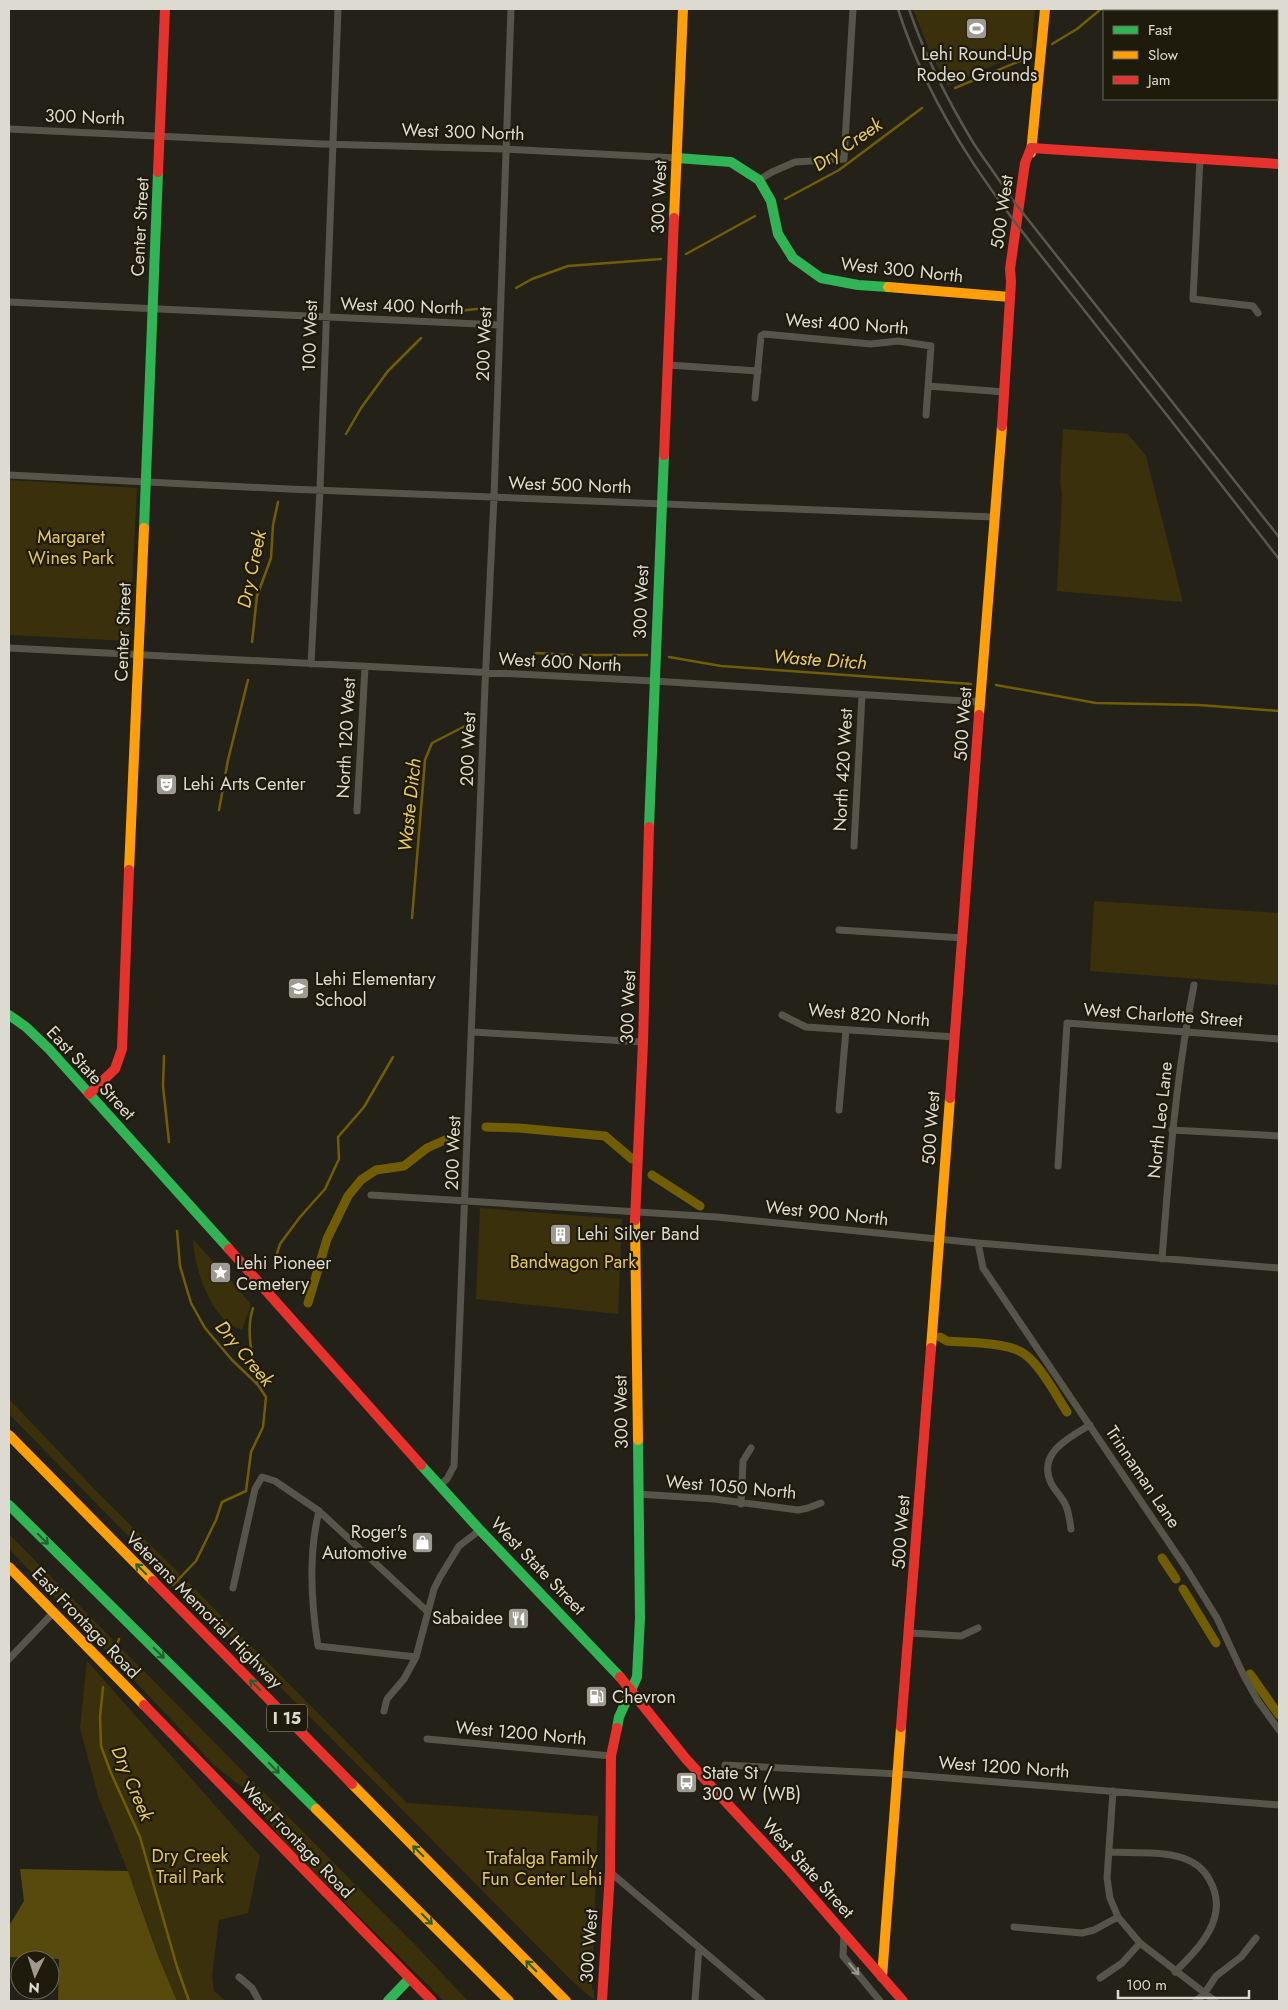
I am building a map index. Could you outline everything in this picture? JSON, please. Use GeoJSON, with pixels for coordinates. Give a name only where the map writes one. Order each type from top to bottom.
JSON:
{"type":"FeatureCollection","features":[{"type":"Feature","properties":{"kind":"main road","name":"Center Street"},"geometry":{"type":"LineString","coordinates":[[89,1094],[117,1068],[122,1048],[165,9]]}},
{"type":"Feature","properties":{"kind":"main road","name":"300 West"},"geometry":{"type":"LineString","coordinates":[[602,2001],[610,1872],[611,1756],[619,1717],[637,1677],[640,1618],[635,1212],[643,1042],[654,681],[682,9]]}},
{"type":"Feature","properties":{"kind":"main road","name":"500 West"},"geometry":{"type":"LineString","coordinates":[[882,1977],[963,938],[1011,282],[1016,268],[1030,163],[1045,9]]}},
{"type":"Feature","properties":{"kind":"main road"},"geometry":{"type":"LineString","coordinates":[[1031,148],[1279,164]]}},
{"type":"Feature","properties":{"kind":"main road","name":"West 300 North"},"geometry":{"type":"LineString","coordinates":[[677,158],[731,162],[759,180],[771,201],[778,234],[793,258],[821,278],[858,285],[1010,297]]}},
{"type":"Feature","properties":{"kind":"main road","name":"East State Street"},"geometry":{"type":"LineString","coordinates":[[9,1015],[26,1027],[49,1049],[145,1157]]}},
{"type":"Feature","properties":{"kind":"main road","name":"West State Street"},"geometry":{"type":"LineString","coordinates":[[145,1157],[480,1530],[631,1689],[686,1760],[844,1932],[903,2001]]}},
{"type":"Feature","properties":{"kind":"main road","name":"Veterans Memorial Highway"},"geometry":{"type":"LineString","coordinates":[[9,1435],[566,2001]]}},
{"type":"Feature","properties":{"kind":"main road","name":"I 15"},"geometry":{"type":"LineString","coordinates":[[9,1505],[509,2001]]}},
{"type":"Feature","properties":{"kind":"main road","name":"East Frontage Road"},"geometry":{"type":"LineString","coordinates":[[9,1567],[139,1702]]}},
{"type":"Feature","properties":{"kind":"main road","name":"West Frontage Road"},"geometry":{"type":"LineString","coordinates":[[139,1702],[432,2001]]}},
{"type":"Feature","properties":{"kind":"main road"},"geometry":{"type":"LineString","coordinates":[[388,2001],[409,1979]]}},
{"type":"Feature","properties":{"kind":"street","name":"100 West"},"geometry":{"type":"LineString","coordinates":[[311,664],[320,490],[338,9]]}},
{"type":"Feature","properties":{"kind":"street","name":"200 West"},"geometry":{"type":"LineString","coordinates":[[440,1485],[447,1479],[454,1466],[473,1032],[485,673],[494,497],[511,9]]}},
{"type":"Feature","properties":{"kind":"street"},"geometry":{"type":"LineString","coordinates":[[759,180],[795,162],[844,159],[853,9]]}},
{"type":"Feature","properties":{"kind":"street","name":"300 North"},"geometry":{"type":"LineString","coordinates":[[9,129],[160,136]]}},
{"type":"Feature","properties":{"kind":"street","name":"West 300 North"},"geometry":{"type":"LineString","coordinates":[[160,136],[332,145],[505,149],[677,158]]}},
{"type":"Feature","properties":{"kind":"street"},"geometry":{"type":"LineString","coordinates":[[1200,159],[1193,299],[1253,306],[1258,314]]}},
{"type":"Feature","properties":{"kind":"street","name":"West 400 North"},"geometry":{"type":"LineString","coordinates":[[9,302],[500,325]]}},
{"type":"Feature","properties":{"kind":"street","name":"West 400 North"},"geometry":{"type":"LineString","coordinates":[[758,371],[761,336],[764,334],[871,344],[898,341],[931,346],[928,386]]}},
{"type":"Feature","properties":{"kind":"street"},"geometry":{"type":"LineString","coordinates":[[668,365],[758,371],[755,398]]}},
{"type":"Feature","properties":{"kind":"street"},"geometry":{"type":"LineString","coordinates":[[926,415],[928,386],[1004,392]]}},
{"type":"Feature","properties":{"kind":"street","name":"West 500 North"},"geometry":{"type":"LineString","coordinates":[[9,475],[320,490],[994,517]]}},
{"type":"Feature","properties":{"kind":"street","name":"West 600 North"},"geometry":{"type":"LineString","coordinates":[[9,648],[654,681],[980,702]]}},
{"type":"Feature","properties":{"kind":"street","name":"North 120 West"},"geometry":{"type":"LineString","coordinates":[[357,811],[365,667]]}},
{"type":"Feature","properties":{"kind":"street","name":"North 420 West"},"geometry":{"type":"LineString","coordinates":[[854,846],[862,695]]}},
{"type":"Feature","properties":{"kind":"street"},"geometry":{"type":"LineString","coordinates":[[839,930],[963,938]]}},
{"type":"Feature","properties":{"kind":"street","name":"North Leo Lane"},"geometry":{"type":"LineString","coordinates":[[1162,1259],[1172,1130],[1184,1033],[1194,985]]}},
{"type":"Feature","properties":{"kind":"street","name":"West 820 North"},"geometry":{"type":"LineString","coordinates":[[782,1015],[806,1027],[954,1038]]}},
{"type":"Feature","properties":{"kind":"street","name":"West Charlotte Street"},"geometry":{"type":"LineString","coordinates":[[1058,1166],[1067,1023],[1279,1039]]}},
{"type":"Feature","properties":{"kind":"street"},"geometry":{"type":"LineString","coordinates":[[839,1110],[846,1030]]}},
{"type":"Feature","properties":{"kind":"street"},"geometry":{"type":"LineString","coordinates":[[473,1032],[643,1042]]}},
{"type":"Feature","properties":{"kind":"street"},"geometry":{"type":"LineString","coordinates":[[1172,1130],[1279,1136]]}},
{"type":"Feature","properties":{"kind":"street","name":"West 900 North"},"geometry":{"type":"LineString","coordinates":[[372,1195],[717,1217],[978,1244],[1279,1268]]}},
{"type":"Feature","properties":{"kind":"street","name":"Trinnaman Lane"},"geometry":{"type":"LineString","coordinates":[[978,1244],[983,1268],[1192,1576],[1217,1618],[1258,1701],[1279,1730]]}},
{"type":"Feature","properties":{"kind":"street"},"geometry":{"type":"LineString","coordinates":[[1071,1529],[1066,1505],[1052,1484],[1047,1472],[1049,1459],[1053,1450],[1065,1440],[1090,1425]]}},
{"type":"Feature","properties":{"kind":"street"},"geometry":{"type":"LineString","coordinates":[[741,1504],[743,1461],[751,1448]]}},
{"type":"Feature","properties":{"kind":"street"},"geometry":{"type":"LineString","coordinates":[[233,1588],[255,1489],[262,1477],[275,1481],[319,1511],[428,1612]]}},
{"type":"Feature","properties":{"kind":"street","name":"West 1050 North"},"geometry":{"type":"LineString","coordinates":[[638,1494],[714,1499],[798,1510],[821,1503]]}},
{"type":"Feature","properties":{"kind":"street"},"geometry":{"type":"LineString","coordinates":[[319,1511],[314,1533],[312,1596],[318,1646],[416,1657]]}},
{"type":"Feature","properties":{"kind":"street"},"geometry":{"type":"LineString","coordinates":[[384,1711],[387,1699],[404,1679],[416,1657],[434,1589],[440,1577],[459,1546],[480,1530]]}},
{"type":"Feature","properties":{"kind":"street"},"geometry":{"type":"LineString","coordinates":[[9,1659],[53,1613]]}},
{"type":"Feature","properties":{"kind":"street"},"geometry":{"type":"LineString","coordinates":[[910,1633],[961,1636],[978,1628]]}},
{"type":"Feature","properties":{"kind":"street","name":"West 1200 North"},"geometry":{"type":"LineString","coordinates":[[427,1739],[611,1756]]}},
{"type":"Feature","properties":{"kind":"street","name":"West 1200 North"},"geometry":{"type":"LineString","coordinates":[[726,1765],[899,1774],[1279,1805]]}},
{"type":"Feature","properties":{"kind":"street"},"geometry":{"type":"LineString","coordinates":[[1113,1791],[1107,1878],[1110,1898],[1118,1917],[1140,1943],[1175,1972],[1216,2001]]}},
{"type":"Feature","properties":{"kind":"street"},"geometry":{"type":"LineString","coordinates":[[1110,1852],[1168,1855],[1197,1865],[1208,1876],[1215,1890],[1216,1915],[1211,1929],[1201,1944],[1175,1972]]}},
{"type":"Feature","properties":{"kind":"street"},"geometry":{"type":"LineString","coordinates":[[610,1872],[762,2001]]}},
{"type":"Feature","properties":{"kind":"street"},"geometry":{"type":"LineString","coordinates":[[1014,1927],[1082,1933],[1094,1930],[1118,1917]]}},
{"type":"Feature","properties":{"kind":"street"},"geometry":{"type":"LineString","coordinates":[[844,1932],[843,1956],[880,2001]]}},
{"type":"Feature","properties":{"kind":"street"},"geometry":{"type":"LineString","coordinates":[[1196,2001],[1204,1994],[1216,1976],[1241,1957],[1256,1938]]}},
{"type":"Feature","properties":{"kind":"street"},"geometry":{"type":"LineString","coordinates":[[1100,1978],[1122,1962],[1140,1943]]}},
{"type":"Feature","properties":{"kind":"street"},"geometry":{"type":"LineString","coordinates":[[695,2001],[699,1948]]}},
{"type":"Feature","properties":{"kind":"street"},"geometry":{"type":"LineString","coordinates":[[239,1977],[252,1988],[259,2001]]}},
{"type":"Feature","properties":{"kind":"green space","name":"Lehi Round-Up Rodeo Grounds"},"geometry":{"type":"Polygon","coordinates":[[[913,9],[1035,9],[1032,48],[948,86],[931,54],[913,9]]]}},
{"type":"Feature","properties":{"kind":"green space"},"geometry":{"type":"Polygon","coordinates":[[[1063,429],[1128,434],[1146,456],[1183,602],[1057,591],[1063,429]]]}},
{"type":"Feature","properties":{"kind":"green space","name":"Margaret Wines Park"},"geometry":{"type":"Polygon","coordinates":[[[9,480],[137,488],[129,641],[9,635],[9,480]]]}},
{"type":"Feature","properties":{"kind":"green space"},"geometry":{"type":"Polygon","coordinates":[[[1094,901],[1279,913],[1279,985],[1090,971],[1094,901]]]}},
{"type":"Feature","properties":{"kind":"green space","name":"Bandwagon Park"},"geometry":{"type":"Polygon","coordinates":[[[480,1208],[622,1219],[618,1314],[476,1299],[480,1208]]]}},
{"type":"Feature","properties":{"kind":"green space"},"geometry":{"type":"Polygon","coordinates":[[[193,1239],[251,1304],[242,1330],[230,1324],[221,1316],[208,1296],[199,1273],[193,1239]]]}},
{"type":"Feature","properties":{"kind":"green space","name":"Trafalga Family Fun Center Lehi"},"geometry":{"type":"Polygon","coordinates":[[[9,1399],[100,1495],[180,1574],[178,1578],[181,1582],[185,1579],[407,1803],[598,1816],[592,1989],[594,1991],[594,2000],[572,1981],[9,1414],[9,1399]]]}},
{"type":"Feature","properties":{"kind":"green space"},"geometry":{"type":"Polygon","coordinates":[[[9,1534],[113,1640],[109,1654],[9,1549],[9,1534]]]}},
{"type":"Feature","properties":{"kind":"green space"},"geometry":{"type":"Polygon","coordinates":[[[118,1645],[421,1951],[468,2001],[444,2001],[286,1844],[249,1798],[247,1791],[215,1766],[115,1660],[118,1645]]]}},
{"type":"Feature","properties":{"kind":"green space","name":"Dry Creek Trail Park"},"geometry":{"type":"Polygon","coordinates":[[[87,1661],[260,1856],[248,1913],[219,1920],[212,1976],[214,1991],[226,2001],[177,2001],[158,1956],[136,1892],[98,1796],[80,1728],[87,1661]]]}},
{"type":"Feature","properties":{"kind":"shaded area"},"geometry":{"type":"Polygon","coordinates":[[[20,1869],[128,1871],[158,1956],[177,2001],[58,2001],[60,2000],[60,1950],[10,1950],[9,1957],[9,1926],[24,1901],[20,1869]]]}},
{"type":"Feature","properties":{"kind":"waterway","name":"Dry Creek"},"geometry":{"type":"LineString","coordinates":[[1052,44],[1077,29],[1101,9]]}},
{"type":"Feature","properties":{"kind":"waterway","name":"Dry Creek"},"geometry":{"type":"LineString","coordinates":[[955,88],[1027,58]]}},
{"type":"Feature","properties":{"kind":"waterway","name":"Dry Creek"},"geometry":{"type":"LineString","coordinates":[[785,199],[839,170],[922,108]]}},
{"type":"Feature","properties":{"kind":"waterway","name":"Dry Creek"},"geometry":{"type":"LineString","coordinates":[[686,254],[755,216]]}},
{"type":"Feature","properties":{"kind":"waterway","name":"Dry Creek"},"geometry":{"type":"LineString","coordinates":[[516,288],[532,279],[568,266],[661,259]]}},
{"type":"Feature","properties":{"kind":"waterway","name":"Dry Creek"},"geometry":{"type":"LineString","coordinates":[[450,312],[485,308]]}},
{"type":"Feature","properties":{"kind":"waterway","name":"Dry Creek"},"geometry":{"type":"LineString","coordinates":[[346,434],[361,408],[388,371],[421,338]]}},
{"type":"Feature","properties":{"kind":"waterway","name":"Dry Creek"},"geometry":{"type":"LineString","coordinates":[[252,642],[257,596],[271,558],[273,525],[278,502]]}},
{"type":"Feature","properties":{"kind":"waterway","name":"Waste Ditch"},"geometry":{"type":"LineString","coordinates":[[528,661],[536,653],[572,655]]}},
{"type":"Feature","properties":{"kind":"waterway","name":"Waste Ditch"},"geometry":{"type":"LineString","coordinates":[[580,655],[647,655]]}},
{"type":"Feature","properties":{"kind":"waterway","name":"Waste Ditch"},"geometry":{"type":"LineString","coordinates":[[669,657],[721,666],[971,684]]}},
{"type":"Feature","properties":{"kind":"waterway","name":"Dry Creek"},"geometry":{"type":"LineString","coordinates":[[219,810],[228,760],[248,680]]}},
{"type":"Feature","properties":{"kind":"waterway","name":"Waste Ditch"},"geometry":{"type":"LineString","coordinates":[[996,685],[1096,703],[1199,705],[1279,711]]}},
{"type":"Feature","properties":{"kind":"waterway","name":"Waste Ditch"},"geometry":{"type":"LineString","coordinates":[[412,918],[425,760],[432,743],[473,722]]}},
{"type":"Feature","properties":{"kind":"waterway","name":"Dry Creek"},"geometry":{"type":"LineString","coordinates":[[164,1056],[163,1086],[169,1142]]}},
{"type":"Feature","properties":{"kind":"waterway","name":"Waste Ditch"},"geometry":{"type":"LineString","coordinates":[[273,1266],[280,1244],[300,1217],[325,1189],[339,1159],[338,1137],[364,1107],[393,1057]]}},
{"type":"Feature","properties":{"kind":"waterway"},"geometry":{"type":"LineString","coordinates":[[486,1127],[605,1136],[632,1159]]}},
{"type":"Feature","properties":{"kind":"waterway"},"geometry":{"type":"LineString","coordinates":[[308,1303],[327,1239],[348,1196],[361,1180],[376,1170],[404,1166],[427,1148],[456,1135]]}},
{"type":"Feature","properties":{"kind":"waterway"},"geometry":{"type":"LineString","coordinates":[[652,1175],[700,1206]]}},
{"type":"Feature","properties":{"kind":"waterway","name":"Dry Creek"},"geometry":{"type":"LineString","coordinates":[[173,1585],[196,1561],[216,1520],[222,1502],[246,1491],[251,1452],[263,1427],[266,1397],[258,1385],[232,1360],[205,1328],[191,1303],[180,1266],[177,1231]]}},
{"type":"Feature","properties":{"kind":"waterway","name":"Waste Ditch"},"geometry":{"type":"LineString","coordinates":[[253,1308],[250,1336],[258,1383]]}},
{"type":"Feature","properties":{"kind":"waterway"},"geometry":{"type":"LineString","coordinates":[[940,1337],[947,1341],[1007,1347],[1023,1353],[1036,1364],[1067,1412]]}},
{"type":"Feature","properties":{"kind":"waterway"},"geometry":{"type":"LineString","coordinates":[[1162,1558],[1176,1579]]}},
{"type":"Feature","properties":{"kind":"waterway"},"geometry":{"type":"LineString","coordinates":[[1183,1589],[1216,1643]]}},
{"type":"Feature","properties":{"kind":"waterway","name":"Dry Creek"},"geometry":{"type":"LineString","coordinates":[[111,1661],[119,1639]]}},
{"type":"Feature","properties":{"kind":"waterway"},"geometry":{"type":"LineString","coordinates":[[1250,1674],[1279,1715]]}},
{"type":"Feature","properties":{"kind":"waterway","name":"Dry Creek"},"geometry":{"type":"LineString","coordinates":[[103,1687],[100,1717],[101,1746],[140,1837],[177,1967],[189,2001]]}},
{"type":"Feature","properties":{"kind":"railway"},"geometry":{"type":"LineString","coordinates":[[898,9],[915,55],[934,97],[982,176],[1008,213],[1279,559]]}},
{"type":"Feature","properties":{"kind":"railway"},"geometry":{"type":"LineString","coordinates":[[909,9],[930,61],[955,111],[974,144],[1011,198],[1279,537]]}},
{"type":"Feature","properties":{"kind":"traffic: fast"},"geometry":{"type":"LineString","coordinates":[[677,158],[731,162],[759,180],[771,201],[778,234],[793,258],[821,278],[858,285],[888,287]]}},
{"type":"Feature","properties":{"kind":"traffic: fast"},"geometry":{"type":"LineString","coordinates":[[144,528],[158,172]]}},
{"type":"Feature","properties":{"kind":"traffic: fast"},"geometry":{"type":"LineString","coordinates":[[649,827],[664,455]]}},
{"type":"Feature","properties":{"kind":"traffic: fast"},"geometry":{"type":"LineString","coordinates":[[9,1015],[26,1027],[49,1049],[229,1249]]}},
{"type":"Feature","properties":{"kind":"traffic: fast"},"geometry":{"type":"LineString","coordinates":[[617,1728],[619,1717],[637,1677],[640,1618],[638,1440]]}},
{"type":"Feature","properties":{"kind":"traffic: fast"},"geometry":{"type":"LineString","coordinates":[[421,1465],[620,1677]]}},
{"type":"Feature","properties":{"kind":"traffic: fast"},"geometry":{"type":"LineString","coordinates":[[9,1505],[316,1809]]}},
{"type":"Feature","properties":{"kind":"traffic: fast"},"geometry":{"type":"LineString","coordinates":[[388,2001],[409,1979]]}},
{"type":"Feature","properties":{"kind":"traffic: slow"},"geometry":{"type":"LineString","coordinates":[[674,218],[683,9]]}},
{"type":"Feature","properties":{"kind":"traffic: slow"},"geometry":{"type":"LineString","coordinates":[[1031,153],[1045,9]]}},
{"type":"Feature","properties":{"kind":"traffic: slow"},"geometry":{"type":"LineString","coordinates":[[888,287],[1010,297]]}},
{"type":"Feature","properties":{"kind":"traffic: slow"},"geometry":{"type":"LineString","coordinates":[[979,715],[1002,426]]}},
{"type":"Feature","properties":{"kind":"traffic: slow"},"geometry":{"type":"LineString","coordinates":[[129,870],[144,528]]}},
{"type":"Feature","properties":{"kind":"traffic: slow"},"geometry":{"type":"LineString","coordinates":[[931,1348],[950,1098]]}},
{"type":"Feature","properties":{"kind":"traffic: slow"},"geometry":{"type":"LineString","coordinates":[[635,1220],[638,1440]]}},
{"type":"Feature","properties":{"kind":"traffic: slow"},"geometry":{"type":"LineString","coordinates":[[9,1435],[153,1581]]}},
{"type":"Feature","properties":{"kind":"traffic: slow"},"geometry":{"type":"LineString","coordinates":[[9,1567],[144,1705]]}},
{"type":"Feature","properties":{"kind":"traffic: slow"},"geometry":{"type":"LineString","coordinates":[[882,1977],[901,1727]]}},
{"type":"Feature","properties":{"kind":"traffic: slow"},"geometry":{"type":"LineString","coordinates":[[352,1784],[566,2001]]}},
{"type":"Feature","properties":{"kind":"traffic: slow"},"geometry":{"type":"LineString","coordinates":[[316,1809],[509,2001]]}},
{"type":"Feature","properties":{"kind":"traffic: jam"},"geometry":{"type":"LineString","coordinates":[[158,172],[165,9]]}},
{"type":"Feature","properties":{"kind":"traffic: jam"},"geometry":{"type":"LineString","coordinates":[[1031,148],[1279,164]]}},
{"type":"Feature","properties":{"kind":"traffic: jam"},"geometry":{"type":"LineString","coordinates":[[1002,426],[1011,282],[1010,269],[1025,163],[1031,148]]}},
{"type":"Feature","properties":{"kind":"traffic: jam"},"geometry":{"type":"LineString","coordinates":[[664,455],[674,218]]}},
{"type":"Feature","properties":{"kind":"traffic: jam"},"geometry":{"type":"LineString","coordinates":[[950,1098],[979,715]]}},
{"type":"Feature","properties":{"kind":"traffic: jam"},"geometry":{"type":"LineString","coordinates":[[635,1220],[643,1042],[649,827]]}},
{"type":"Feature","properties":{"kind":"traffic: jam"},"geometry":{"type":"LineString","coordinates":[[89,1094],[115,1069],[122,1049],[129,870]]}},
{"type":"Feature","properties":{"kind":"traffic: jam"},"geometry":{"type":"LineString","coordinates":[[229,1249],[421,1465]]}},
{"type":"Feature","properties":{"kind":"traffic: jam"},"geometry":{"type":"LineString","coordinates":[[901,1727],[931,1348]]}},
{"type":"Feature","properties":{"kind":"traffic: jam"},"geometry":{"type":"LineString","coordinates":[[153,1581],[352,1784]]}},
{"type":"Feature","properties":{"kind":"traffic: jam"},"geometry":{"type":"LineString","coordinates":[[620,1677],[686,1759],[788,1869],[903,2001]]}},
{"type":"Feature","properties":{"kind":"traffic: jam"},"geometry":{"type":"LineString","coordinates":[[144,1705],[432,2001]]}},
{"type":"Feature","properties":{"kind":"traffic: jam"},"geometry":{"type":"LineString","coordinates":[[602,2001],[610,1872],[611,1756],[617,1728]]}},
{"type":"Feature","properties":{"kind":"place","name":"Lehi Round-Up Rodeo Grounds"},"geometry":{"type":"Point","coordinates":[977,29]}},
{"type":"Feature","properties":{"kind":"place","name":"Lehi Arts Center"},"geometry":{"type":"Point","coordinates":[167,784]}},
{"type":"Feature","properties":{"kind":"place","name":"Lehi Elementary School"},"geometry":{"type":"Point","coordinates":[299,989]}},
{"type":"Feature","properties":{"kind":"place","name":"Lehi Silver Band"},"geometry":{"type":"Point","coordinates":[561,1234]}},
{"type":"Feature","properties":{"kind":"place","name":"Lehi Pioneer Cemetery"},"geometry":{"type":"Point","coordinates":[220,1273]}},
{"type":"Feature","properties":{"kind":"place","name":"Roger's Automotive"},"geometry":{"type":"Point","coordinates":[423,1542]}},
{"type":"Feature","properties":{"kind":"place","name":"Sabaidee"},"geometry":{"type":"Point","coordinates":[519,1618]}},
{"type":"Feature","properties":{"kind":"place","name":"Chevron"},"geometry":{"type":"Point","coordinates":[596,1697]}},
{"type":"Feature","properties":{"kind":"place","name":"State St / 300 W (WB)"},"geometry":{"type":"Point","coordinates":[686,1783]}}]}
